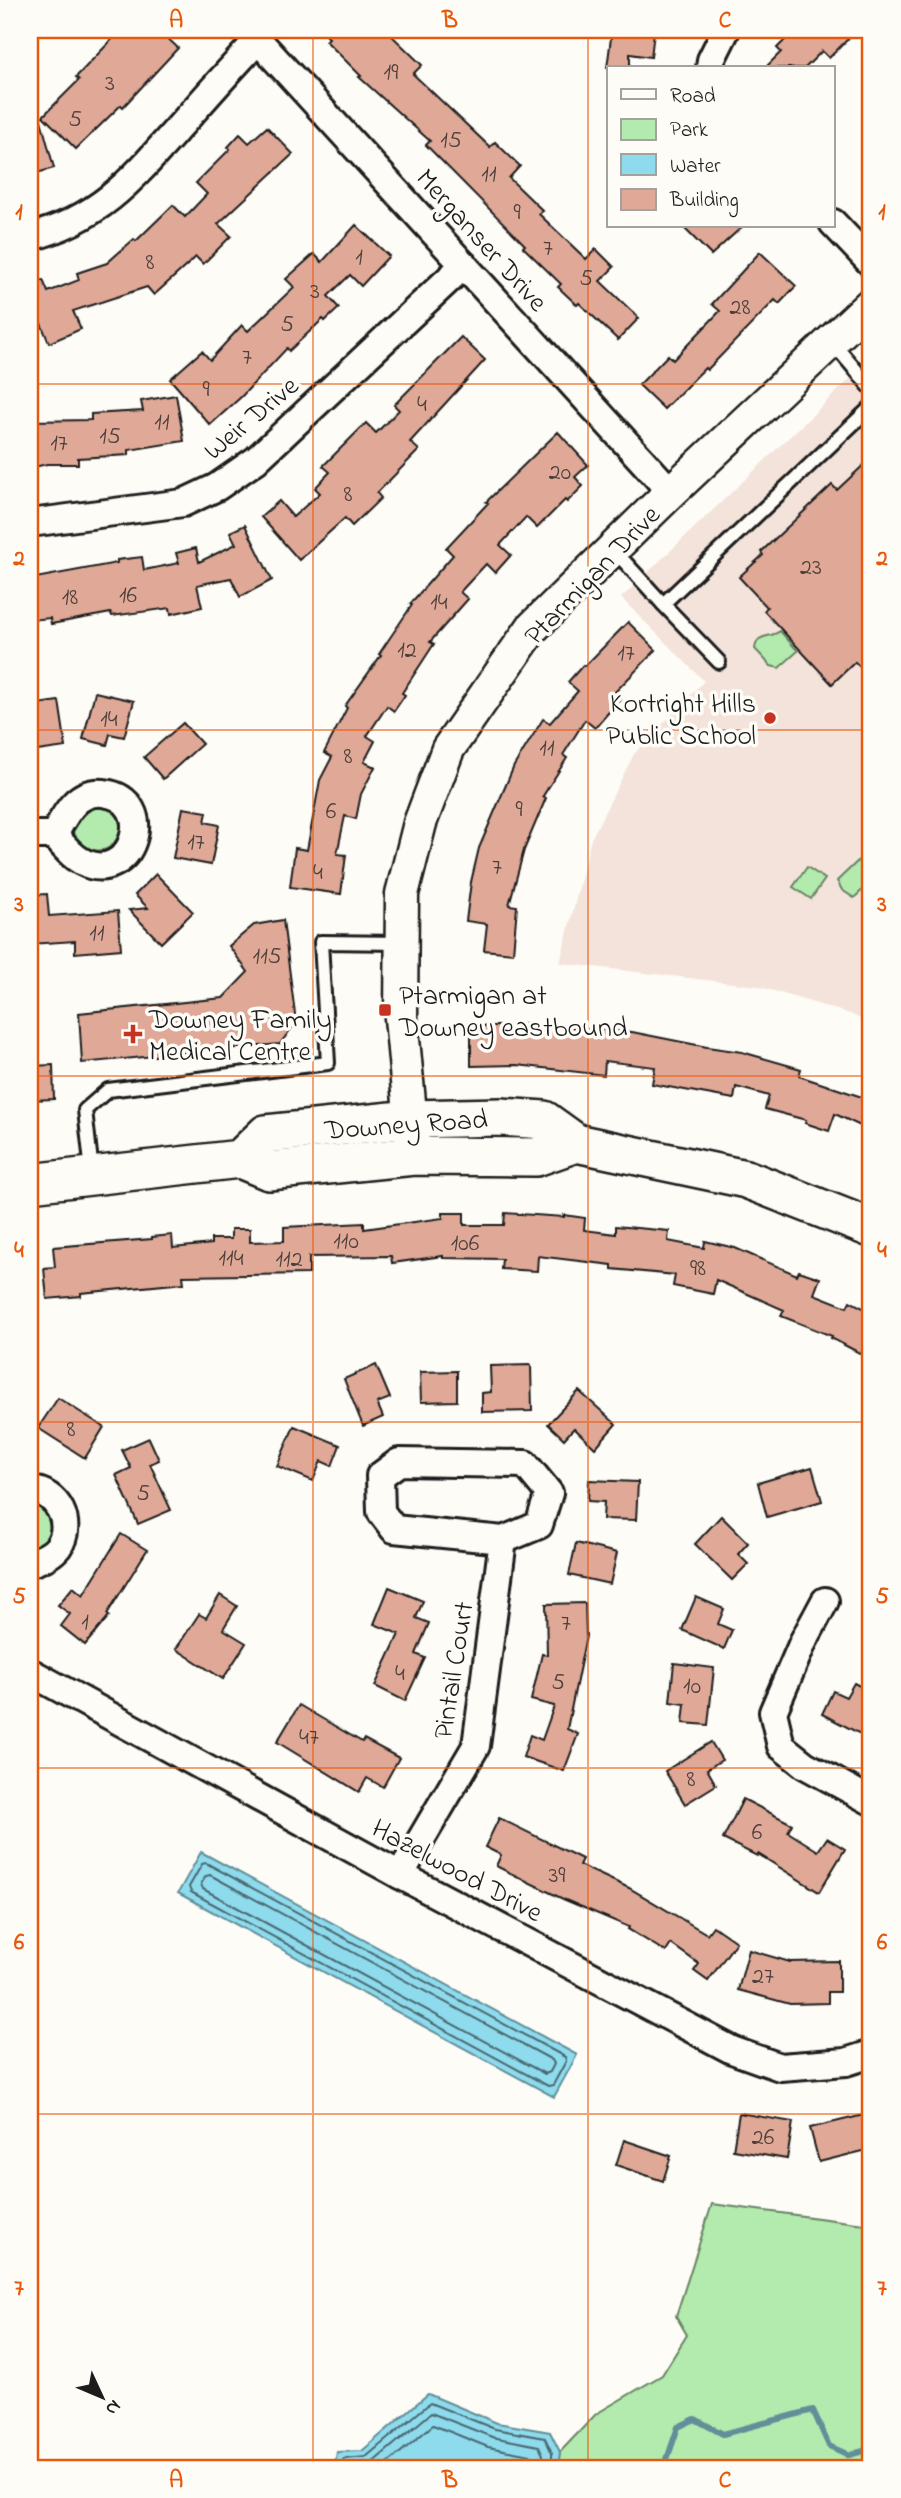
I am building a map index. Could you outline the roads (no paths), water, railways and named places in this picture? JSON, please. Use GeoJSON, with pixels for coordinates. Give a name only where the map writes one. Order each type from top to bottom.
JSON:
{"type":"FeatureCollection","features":[{"type":"Feature","properties":{"kind":"main road","name":"Downey Road"},"geometry":{"type":"LineString","coordinates":[[240,1159],[266,1134],[411,1119],[501,1117],[544,1120],[576,1143],[746,1179],[871,1228]]}},
{"type":"Feature","properties":{"kind":"main road","name":"Downey Road"},"geometry":{"type":"LineString","coordinates":[[30,1183],[240,1159],[269,1171],[414,1156],[536,1157],[576,1143]]}},
{"type":"Feature","properties":{"kind":"street"},"geometry":{"type":"LineString","coordinates":[[710,66],[726,30]]}},
{"type":"Feature","properties":{"kind":"street"},"geometry":{"type":"LineString","coordinates":[[30,237],[72,221],[101,205],[127,185],[252,35]]}},
{"type":"Feature","properties":{"kind":"street","name":"Merganser Drive"},"geometry":{"type":"LineString","coordinates":[[252,35],[671,492]]}},
{"type":"Feature","properties":{"kind":"street"},"geometry":{"type":"LineString","coordinates":[[834,224],[871,263]]}},
{"type":"Feature","properties":{"kind":"street","name":"Weir Drive"},"geometry":{"type":"LineString","coordinates":[[30,523],[183,503],[217,487],[256,460],[464,265]]}},
{"type":"Feature","properties":{"kind":"street","name":"Ptarmigan Drive"},"geometry":{"type":"LineString","coordinates":[[414,1156],[401,1018],[402,894],[420,823],[448,749],[531,628],[871,304]]}},
{"type":"Feature","properties":{"kind":"street"},"geometry":{"type":"LineString","coordinates":[[399,1462],[525,1464],[549,1493],[539,1525],[503,1540],[394,1530],[381,1512],[380,1476],[399,1462]]}},
{"type":"Feature","properties":{"kind":"street"},"geometry":{"type":"LineString","coordinates":[[30,1490],[47,1494],[57,1502],[65,1525],[57,1548],[48,1556],[30,1563]]}},
{"type":"Feature","properties":{"kind":"street","name":"Pintail Court"},"geometry":{"type":"LineString","coordinates":[[400,1875],[475,1746],[503,1540]]}},
{"type":"Feature","properties":{"kind":"street"},"geometry":{"type":"LineString","coordinates":[[825,1601],[803,1642],[773,1712],[780,1746],[805,1765],[871,1801]]}},
{"type":"Feature","properties":{"kind":"street","name":"Hazelwood Drive"},"geometry":{"type":"LineString","coordinates":[[30,1672],[400,1875],[732,2050],[780,2067],[846,2062],[871,2054]]}},
{"type":"Feature","properties":{"kind":"lane"},"geometry":{"type":"LineString","coordinates":[[831,342],[871,388]]}},
{"type":"Feature","properties":{"kind":"lane"},"geometry":{"type":"LineString","coordinates":[[663,604],[871,407]]}},
{"type":"Feature","properties":{"kind":"lane"},"geometry":{"type":"LineString","coordinates":[[613,549],[719,662]]}},
{"type":"Feature","properties":{"kind":"lane"},"geometry":{"type":"LineString","coordinates":[[93,1176],[85,1110],[97,1097],[108,1090],[328,1063],[321,942],[402,943]]}},
{"type":"Feature","properties":{"kind":"water"},"geometry":{"type":"Polygon","coordinates":[[[201,1852],[577,2055],[554,2097],[178,1893],[201,1852]]]}},
{"type":"Feature","properties":{"kind":"water"},"geometry":{"type":"Polygon","coordinates":[[[428,2394],[497,2423],[550,2432],[560,2452],[558,2467],[334,2468],[337,2452],[362,2451],[428,2394]]]}},
{"type":"Feature","properties":{"kind":"waterway"},"geometry":{"type":"LineString","coordinates":[[664,2468],[678,2427],[695,2419],[723,2434],[813,2410],[829,2446],[849,2455],[871,2449]]}},
{"type":"Feature","properties":{"kind":"place","name":"Kortright Hills Public School"},"geometry":{"type":"Point","coordinates":[770,718]}},
{"type":"Feature","properties":{"kind":"place","name":"Ptarmigan at Downey eastbound"},"geometry":{"type":"Point","coordinates":[385,1010]}},
{"type":"Feature","properties":{"kind":"place","name":"Downey Family Medical Centre"},"geometry":{"type":"Point","coordinates":[133,1034]}}]}
